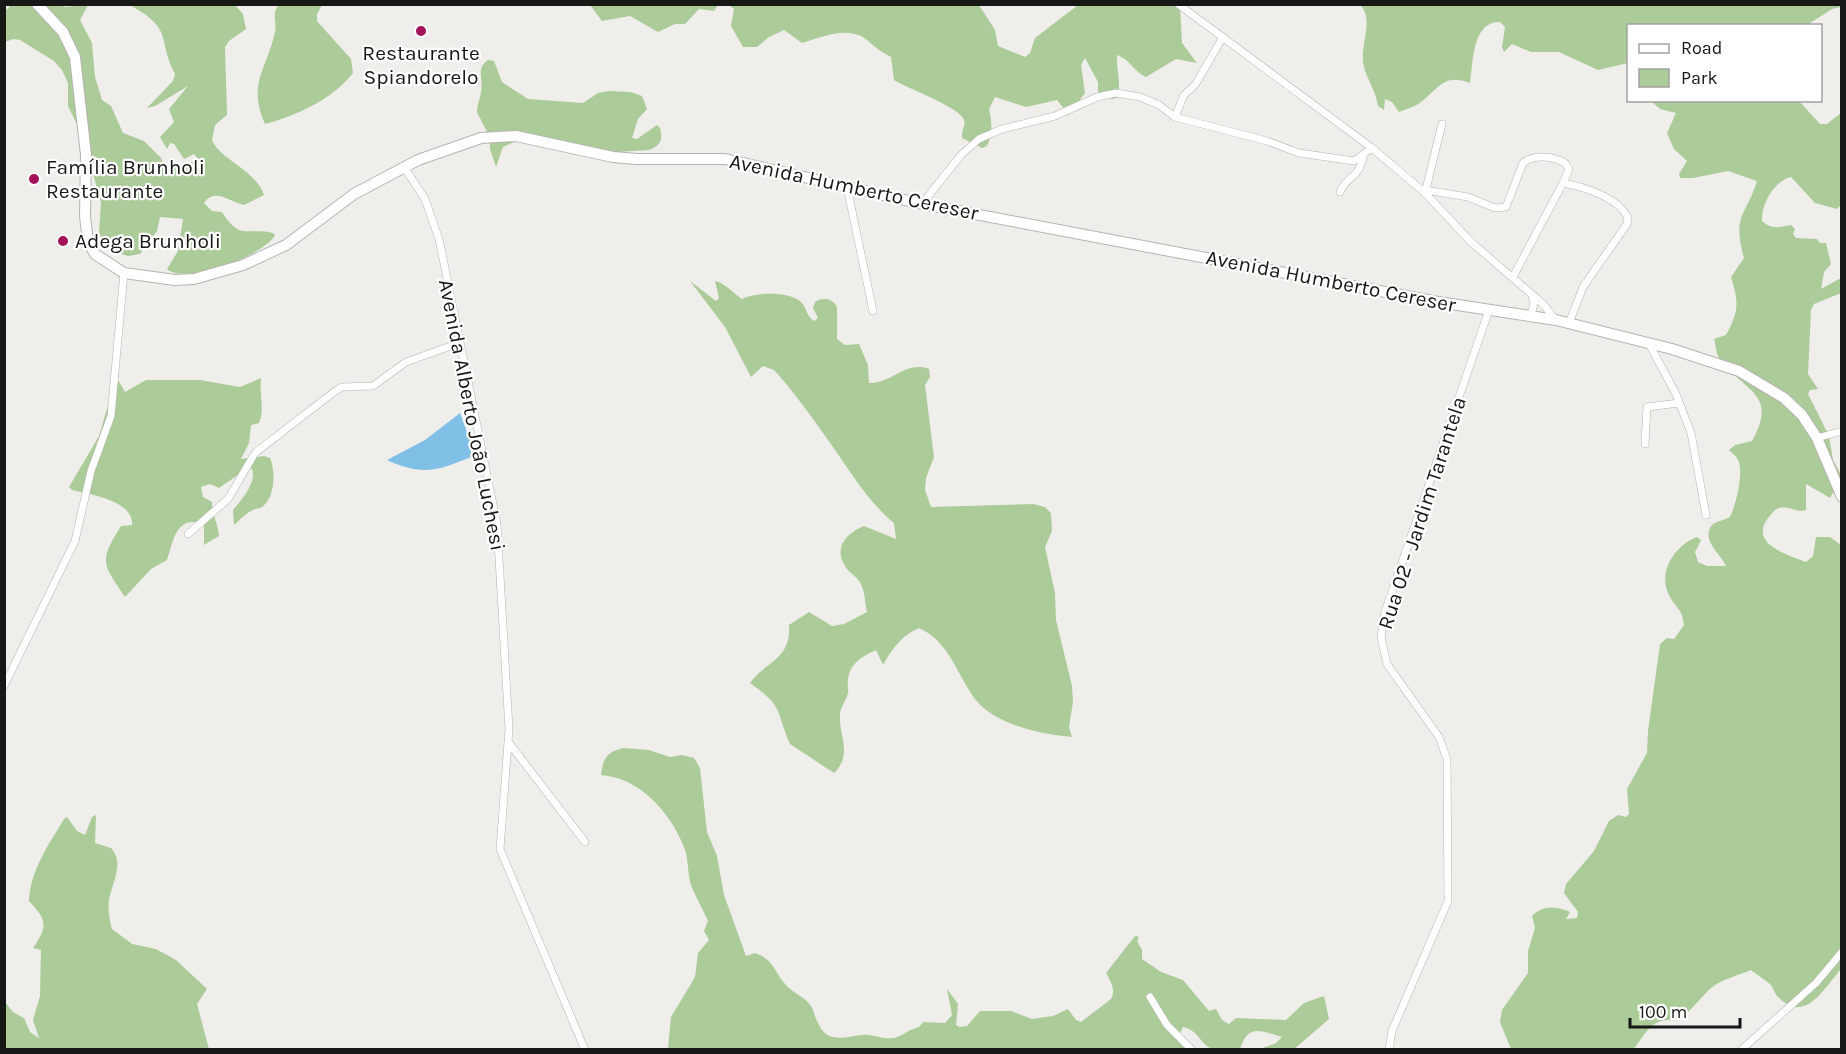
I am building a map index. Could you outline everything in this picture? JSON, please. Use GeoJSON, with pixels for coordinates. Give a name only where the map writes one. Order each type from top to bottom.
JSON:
{"type":"FeatureCollection","features":[{"type":"Feature","properties":{"kind":"main road","name":"Avenida Humberto Cereser"},"geometry":{"type":"LineString","coordinates":[[37,4],[63,32],[75,57],[86,155],[85,216],[88,242],[95,254],[124,273],[156,279],[194,279],[243,265],[286,245],[346,198],[404,167],[466,141],[495,136],[516,136],[613,157],[711,158],[740,161],[922,204],[1489,310],[1556,320],[1648,342],[1739,371],[1784,398],[1802,415],[1817,438],[1842,497]]}},
{"type":"Feature","properties":{"kind":"street"},"geometry":{"type":"LineString","coordinates":[[1178,4],[1372,148],[1425,192],[1471,242],[1549,310],[1556,320]]}},
{"type":"Feature","properties":{"kind":"street"},"geometry":{"type":"LineString","coordinates":[[1175,117],[1184,95],[1195,85],[1223,37]]}},
{"type":"Feature","properties":{"kind":"street"},"geometry":{"type":"LineString","coordinates":[[922,204],[969,146],[1002,129],[1055,116],[1096,97],[1116,93],[1140,97],[1159,105],[1175,117],[1267,141],[1299,153],[1347,161],[1363,157],[1372,148]]}},
{"type":"Feature","properties":{"kind":"street"},"geometry":{"type":"LineString","coordinates":[[1425,192],[1442,124]]}},
{"type":"Feature","properties":{"kind":"street"},"geometry":{"type":"LineString","coordinates":[[1340,192],[1343,184],[1360,170],[1363,157]]}},
{"type":"Feature","properties":{"kind":"street"},"geometry":{"type":"LineString","coordinates":[[1425,192],[1468,197],[1495,208],[1506,207],[1523,163],[1530,158],[1539,157],[1565,163],[1569,169],[1563,183],[1513,278]]}},
{"type":"Feature","properties":{"kind":"street","name":"Avenida Alberto João Luchesi"},"geometry":{"type":"LineString","coordinates":[[404,167],[425,199],[439,239],[497,524],[509,743],[500,837],[503,859],[585,1050]]}},
{"type":"Feature","properties":{"kind":"street"},"geometry":{"type":"LineString","coordinates":[[1563,183],[1604,197],[1623,210],[1628,219],[1583,287],[1569,323]]}},
{"type":"Feature","properties":{"kind":"street"},"geometry":{"type":"LineString","coordinates":[[847,187],[873,311]]}},
{"type":"Feature","properties":{"kind":"street"},"geometry":{"type":"LineString","coordinates":[[4,686],[75,541],[91,471],[111,416],[124,273]]}},
{"type":"Feature","properties":{"kind":"street"},"geometry":{"type":"LineString","coordinates":[[1531,316],[1534,303],[1532,296]]}},
{"type":"Feature","properties":{"kind":"street","name":"Rua 02 - Jardim Tarantela"},"geometry":{"type":"LineString","coordinates":[[1389,1050],[1392,1031],[1445,914],[1448,901],[1447,759],[1439,737],[1391,671],[1381,637],[1385,612],[1489,310]]}},
{"type":"Feature","properties":{"kind":"street"},"geometry":{"type":"LineString","coordinates":[[1648,342],[1680,403],[1691,433],[1699,465],[1706,515]]}},
{"type":"Feature","properties":{"kind":"street"},"geometry":{"type":"LineString","coordinates":[[188,534],[228,499],[255,453],[334,392],[342,387],[373,386],[406,362],[459,343]]}},
{"type":"Feature","properties":{"kind":"street"},"geometry":{"type":"LineString","coordinates":[[1645,444],[1647,407],[1680,403]]}},
{"type":"Feature","properties":{"kind":"street"},"geometry":{"type":"LineString","coordinates":[[1817,438],[1842,431]]}},
{"type":"Feature","properties":{"kind":"street"},"geometry":{"type":"LineString","coordinates":[[509,743],[585,842]]}},
{"type":"Feature","properties":{"kind":"street"},"geometry":{"type":"LineString","coordinates":[[1741,1050],[1816,983],[1842,952]]}},
{"type":"Feature","properties":{"kind":"street"},"geometry":{"type":"LineString","coordinates":[[1150,997],[1167,1025],[1192,1050]]}},
{"type":"Feature","properties":{"kind":"green space"},"geometry":{"type":"Polygon","coordinates":[[[60,4],[64,7],[88,5],[80,20],[92,43],[95,77],[102,100],[111,106],[123,133],[144,141],[161,158],[166,171],[190,163],[197,158],[194,154],[184,159],[174,144],[170,143],[167,149],[160,137],[174,122],[169,109],[188,86],[155,106],[147,108],[173,81],[175,74],[159,28],[130,5],[235,5],[243,14],[246,29],[229,41],[225,47],[227,115],[215,125],[212,140],[222,153],[260,186],[264,195],[244,205],[218,196],[208,198],[204,203],[212,211],[222,212],[228,221],[239,230],[273,233],[275,235],[268,243],[224,266],[190,274],[176,273],[167,269],[178,251],[183,219],[160,217],[157,231],[140,254],[128,256],[115,252],[104,244],[99,232],[101,203],[83,137],[68,106],[68,83],[62,70],[54,61],[20,40],[13,39],[5,42],[5,11],[11,5],[60,4]]]}},
{"type":"Feature","properties":{"kind":"green space"},"geometry":{"type":"Polygon","coordinates":[[[279,4],[322,5],[317,14],[317,21],[351,59],[353,73],[335,91],[313,105],[265,124],[260,110],[258,87],[272,45],[275,14],[279,4]]]}},
{"type":"Feature","properties":{"kind":"green space"},"geometry":{"type":"Polygon","coordinates":[[[1841,4],[1841,7],[1832,9],[1809,24],[1627,24],[1627,63],[1598,70],[1559,52],[1531,52],[1512,44],[1504,52],[1502,47],[1505,27],[1500,22],[1491,24],[1484,28],[1479,36],[1473,55],[1470,83],[1454,80],[1443,83],[1419,104],[1399,112],[1392,102],[1385,99],[1384,110],[1378,106],[1363,62],[1367,24],[1364,10],[1360,5],[1841,4]]]}},
{"type":"Feature","properties":{"kind":"green space"},"geometry":{"type":"Polygon","coordinates":[[[590,5],[718,5],[714,11],[699,9],[685,24],[675,24],[658,32],[630,16],[602,21],[590,5]]]}},
{"type":"Feature","properties":{"kind":"green space"},"geometry":{"type":"Polygon","coordinates":[[[729,5],[979,5],[995,30],[998,46],[1025,57],[1030,53],[1035,38],[1078,5],[1180,5],[1182,43],[1197,63],[1176,59],[1146,77],[1117,55],[1118,94],[1117,98],[1112,99],[1098,93],[1098,82],[1085,58],[1081,65],[1085,93],[1075,106],[1065,110],[1057,100],[1026,107],[995,97],[989,109],[990,137],[987,146],[982,148],[962,138],[964,120],[961,115],[944,104],[894,80],[891,57],[860,36],[852,33],[826,35],[802,43],[784,30],[769,37],[757,47],[743,47],[731,26],[734,9],[729,5]]]}},
{"type":"Feature","properties":{"kind":"green space"},"geometry":{"type":"Polygon","coordinates":[[[488,60],[494,61],[502,82],[528,99],[583,103],[598,93],[608,91],[631,92],[642,96],[647,109],[638,119],[632,138],[637,139],[657,125],[661,132],[660,142],[649,150],[585,154],[522,138],[503,147],[496,167],[490,149],[490,138],[477,112],[482,88],[481,71],[488,60]]]}},
{"type":"Feature","properties":{"kind":"green space"},"geometry":{"type":"Polygon","coordinates":[[[1652,102],[1800,102],[1820,124],[1827,124],[1841,113],[1842,204],[1837,209],[1815,203],[1791,177],[1779,183],[1770,194],[1762,214],[1762,221],[1772,227],[1791,225],[1795,229],[1793,234],[1796,238],[1817,239],[1820,243],[1826,243],[1831,264],[1824,272],[1821,289],[1841,278],[1841,293],[1814,304],[1811,310],[1808,374],[1818,389],[1810,390],[1808,394],[1829,436],[1833,460],[1840,473],[1840,481],[1830,498],[1806,484],[1806,510],[1799,511],[1786,507],[1777,509],[1766,521],[1763,529],[1768,543],[1783,553],[1806,562],[1813,556],[1816,537],[1830,537],[1841,545],[1841,969],[1813,1001],[1805,1006],[1796,1007],[1787,1004],[1777,996],[1770,984],[1751,970],[1730,978],[1711,988],[1681,1018],[1676,1021],[1656,1023],[1646,1032],[1634,1049],[1511,1049],[1500,1022],[1502,1010],[1528,973],[1528,951],[1535,928],[1532,916],[1545,908],[1555,908],[1570,912],[1566,919],[1577,918],[1578,912],[1564,893],[1566,884],[1594,851],[1609,821],[1618,815],[1626,817],[1629,814],[1627,789],[1647,753],[1660,644],[1667,638],[1674,639],[1684,625],[1681,612],[1666,588],[1665,579],[1670,561],[1682,546],[1697,537],[1701,540],[1695,552],[1698,562],[1707,566],[1726,566],[1710,542],[1709,531],[1712,525],[1730,517],[1737,497],[1740,465],[1729,450],[1735,445],[1752,441],[1762,413],[1756,395],[1719,359],[1714,339],[1726,335],[1735,313],[1736,300],[1731,277],[1744,258],[1739,233],[1740,224],[1757,181],[1728,171],[1693,178],[1680,178],[1679,174],[1687,161],[1674,149],[1667,133],[1676,113],[1660,109],[1652,102]]]}},
{"type":"Feature","properties":{"kind":"green space"},"geometry":{"type":"Polygon","coordinates":[[[690,281],[716,301],[719,298],[715,281],[726,286],[742,299],[763,294],[781,294],[796,298],[814,321],[818,318],[813,308],[815,302],[830,300],[837,307],[837,339],[845,345],[859,344],[868,365],[869,383],[885,380],[913,368],[929,369],[930,377],[925,385],[934,457],[926,478],[925,490],[931,507],[1033,504],[1045,507],[1051,513],[1052,531],[1045,547],[1055,593],[1056,620],[1072,686],[1073,702],[1069,727],[1072,737],[1019,727],[1006,722],[984,708],[975,699],[952,659],[938,641],[919,628],[907,634],[898,643],[883,665],[876,650],[854,664],[851,669],[848,693],[840,715],[844,746],[843,759],[834,773],[790,744],[774,704],[750,683],[782,653],[789,637],[789,625],[809,612],[832,626],[844,624],[867,612],[861,584],[845,566],[841,547],[847,537],[864,526],[896,539],[894,523],[866,494],[809,413],[774,370],[763,366],[751,377],[725,327],[690,281]]]}},
{"type":"Feature","properties":{"kind":"green space"},"geometry":{"type":"Polygon","coordinates":[[[113,378],[118,380],[125,392],[146,380],[200,380],[240,387],[261,378],[261,418],[259,423],[251,425],[249,443],[241,459],[264,456],[270,458],[274,477],[272,491],[266,503],[261,508],[248,513],[234,525],[233,510],[250,485],[252,469],[248,468],[219,488],[210,484],[201,487],[203,497],[212,502],[219,536],[204,545],[204,524],[195,522],[182,526],[174,537],[167,560],[151,569],[125,597],[108,570],[106,556],[121,526],[132,525],[131,517],[119,504],[72,490],[69,487],[99,436],[111,395],[110,380],[113,378]]]}},
{"type":"Feature","properties":{"kind":"green space"},"geometry":{"type":"Polygon","coordinates":[[[623,748],[649,750],[670,757],[682,755],[694,758],[700,768],[707,832],[717,856],[724,895],[746,956],[755,953],[766,959],[786,985],[808,1003],[822,1030],[831,1037],[866,1035],[894,1038],[919,1027],[923,1022],[945,1023],[952,1015],[947,989],[958,1004],[956,1025],[959,1027],[967,1026],[980,1011],[1011,1011],[1032,1019],[1053,1016],[1068,1009],[1076,1020],[1081,1022],[1111,999],[1113,989],[1106,973],[1135,936],[1139,937],[1137,941],[1142,950],[1142,959],[1161,972],[1183,980],[1209,1011],[1216,1009],[1222,1020],[1229,1024],[1236,1018],[1286,1020],[1304,1003],[1324,996],[1329,1019],[1293,1050],[1260,1049],[1276,1043],[1282,1037],[1261,1031],[1251,1032],[1243,1041],[1240,1049],[1213,1049],[1195,1033],[1183,1027],[1180,1033],[1189,1049],[668,1049],[671,1017],[695,977],[698,953],[709,940],[704,931],[708,921],[692,888],[684,847],[671,821],[641,790],[615,778],[601,775],[607,757],[623,748]]]}},
{"type":"Feature","properties":{"kind":"green space"},"geometry":{"type":"Polygon","coordinates":[[[96,815],[95,843],[111,848],[117,860],[109,903],[112,929],[132,944],[156,949],[176,960],[207,989],[197,1004],[209,1049],[5,1049],[5,1002],[13,1012],[24,1018],[30,1032],[39,1038],[33,1020],[40,996],[41,950],[33,948],[41,934],[43,923],[39,913],[29,901],[37,868],[64,819],[67,817],[77,831],[85,835],[92,817],[96,815]]]}},
{"type":"Feature","properties":{"kind":"water"},"geometry":{"type":"Polygon","coordinates":[[[460,413],[471,443],[471,457],[429,470],[410,468],[387,460],[425,440],[460,413]]]}},
{"type":"Feature","properties":{"kind":"place","name":"Restaurante Spiandorelo"},"geometry":{"type":"Point","coordinates":[421,31]}},
{"type":"Feature","properties":{"kind":"place","name":"Família Brunholi Restaurante"},"geometry":{"type":"Point","coordinates":[34,179]}},
{"type":"Feature","properties":{"kind":"place","name":"Adega Brunholi"},"geometry":{"type":"Point","coordinates":[63,241]}}]}
